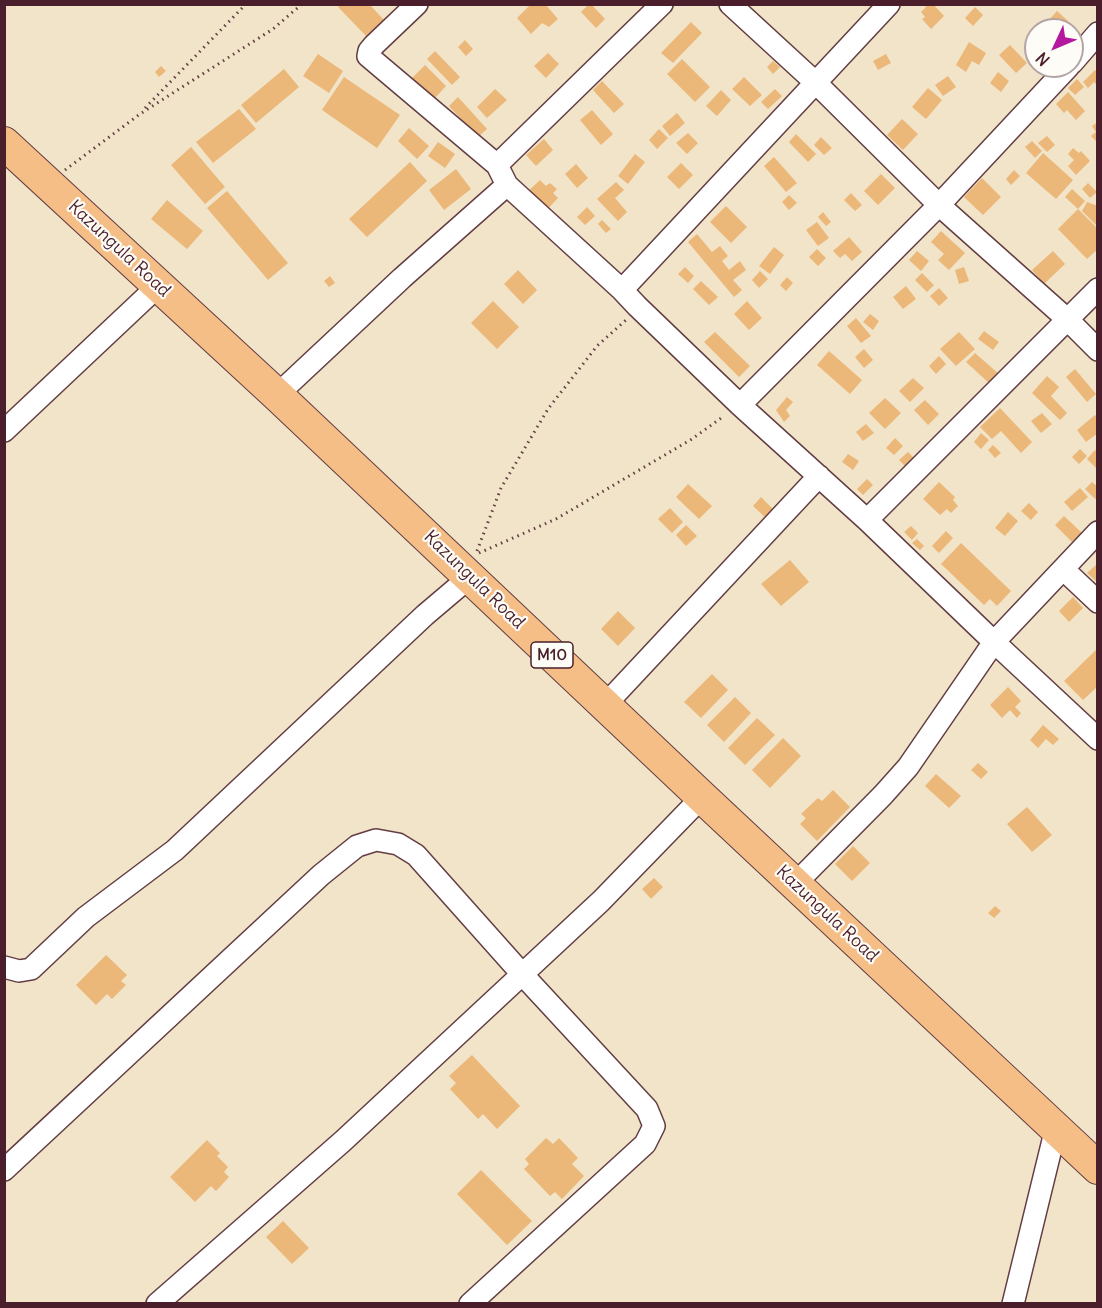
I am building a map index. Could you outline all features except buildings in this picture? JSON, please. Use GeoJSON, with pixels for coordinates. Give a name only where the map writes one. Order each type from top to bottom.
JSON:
{"type":"FeatureCollection","features":[{"type":"Feature","properties":{"kind":"highway","name":"Kazungula Road"},"geometry":{"type":"LineString","coordinates":[[4,143],[277,394],[1098,1168]]}},
{"type":"Feature","properties":{"kind":"street"},"geometry":{"type":"LineString","coordinates":[[417,4],[374,45],[368,56],[497,165],[507,185],[622,290],[740,405],[867,519],[1098,739]]}},
{"type":"Feature","properties":{"kind":"street"},"geometry":{"type":"LineString","coordinates":[[497,165],[662,4]]}},
{"type":"Feature","properties":{"kind":"street"},"geometry":{"type":"LineString","coordinates":[[730,4],[816,83],[939,205],[1068,320],[1098,350]]}},
{"type":"Feature","properties":{"kind":"street"},"geometry":{"type":"LineString","coordinates":[[622,290],[889,4]]}},
{"type":"Feature","properties":{"kind":"street"},"geometry":{"type":"LineString","coordinates":[[1084,49],[1098,33]]}},
{"type":"Feature","properties":{"kind":"street"},"geometry":{"type":"LineString","coordinates":[[740,405],[939,205],[1058,78]]}},
{"type":"Feature","properties":{"kind":"street"},"geometry":{"type":"LineString","coordinates":[[277,394],[507,185]]}},
{"type":"Feature","properties":{"kind":"street"},"geometry":{"type":"LineString","coordinates":[[4,430],[158,286]]}},
{"type":"Feature","properties":{"kind":"street"},"geometry":{"type":"LineString","coordinates":[[867,519],[1098,289]]}},
{"type":"Feature","properties":{"kind":"street"},"geometry":{"type":"LineString","coordinates":[[605,705],[819,476]]}},
{"type":"Feature","properties":{"kind":"street"},"geometry":{"type":"LineString","coordinates":[[795,884],[908,767],[994,642],[1098,532]]}},
{"type":"Feature","properties":{"kind":"street"},"geometry":{"type":"LineString","coordinates":[[1063,568],[1098,602]]}},
{"type":"Feature","properties":{"kind":"street"},"geometry":{"type":"LineString","coordinates":[[4,967],[19,971],[32,969],[86,917],[175,850],[425,615],[471,576]]}},
{"type":"Feature","properties":{"kind":"street"},"geometry":{"type":"LineString","coordinates":[[157,1304],[343,1141],[601,901],[702,797]]}},
{"type":"Feature","properties":{"kind":"street"},"geometry":{"type":"LineString","coordinates":[[4,1170],[321,875],[357,846],[376,840],[398,844],[416,855],[647,1109],[654,1126],[645,1144],[470,1304]]}},
{"type":"Feature","properties":{"kind":"street"},"geometry":{"type":"LineString","coordinates":[[1013,1304],[1056,1128]]}},
{"type":"Feature","properties":{"kind":"path"},"geometry":{"type":"LineString","coordinates":[[140,114],[246,4]]}},
{"type":"Feature","properties":{"kind":"path"},"geometry":{"type":"LineString","coordinates":[[48,183],[140,114],[273,29],[302,4]]}},
{"type":"Feature","properties":{"kind":"path"},"geometry":{"type":"LineString","coordinates":[[637,306],[619,327],[597,346],[548,409],[501,488],[476,554],[556,519],[701,433],[740,405]]}}]}
